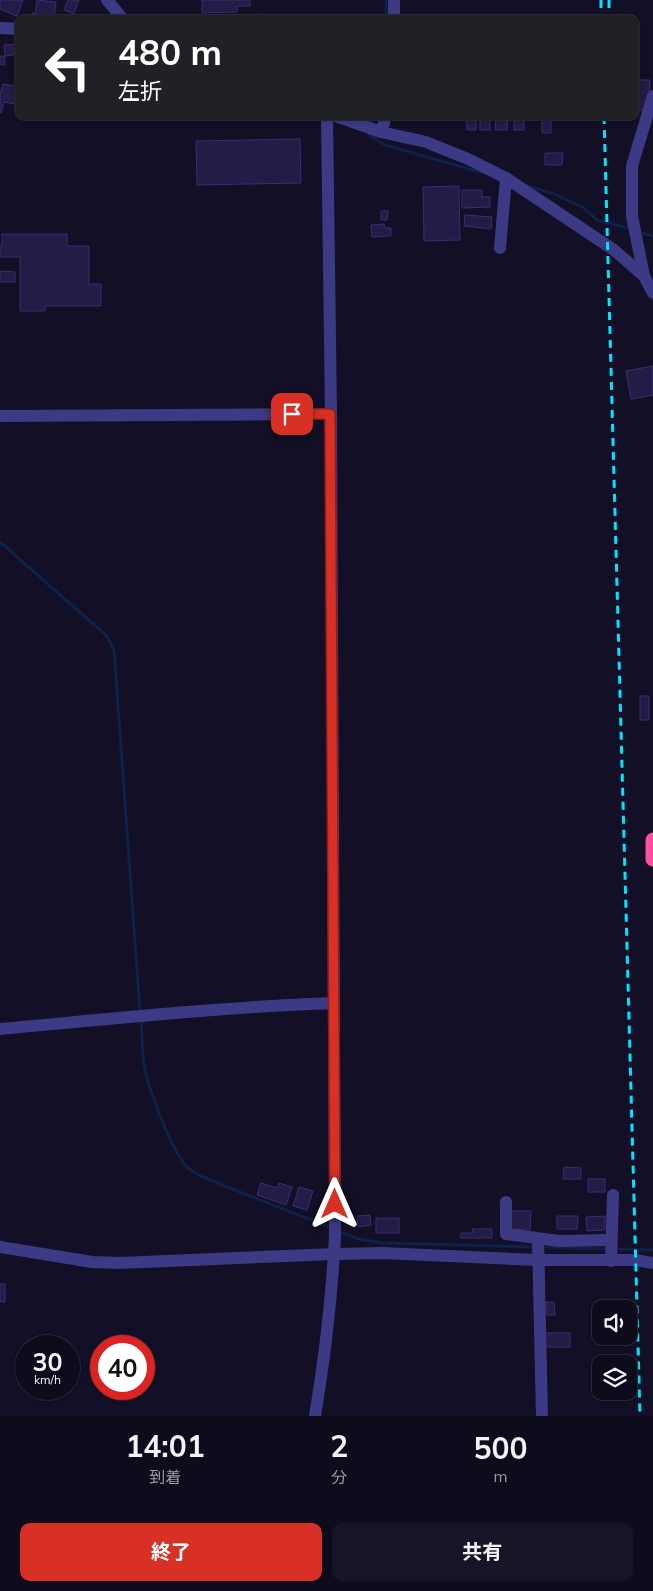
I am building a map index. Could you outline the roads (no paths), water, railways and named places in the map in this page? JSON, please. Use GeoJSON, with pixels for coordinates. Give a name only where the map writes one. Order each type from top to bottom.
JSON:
{"type":"FeatureCollection","features":[{"type":"Feature","properties":{"kind":"highway"},"geometry":{"type":"LineString","coordinates":[[653,840],[653,859]]}},
{"type":"Feature","properties":{"kind":"street"},"geometry":{"type":"LineString","coordinates":[[107,0],[120,15]]}},
{"type":"Feature","properties":{"kind":"street"},"geometry":{"type":"LineString","coordinates":[[394,0],[394,15]]}},
{"type":"Feature","properties":{"kind":"street"},"geometry":{"type":"LineString","coordinates":[[0,28],[15,29]]}},
{"type":"Feature","properties":{"kind":"street"},"geometry":{"type":"LineString","coordinates":[[653,96],[632,166],[632,216],[644,276],[653,293]]}},
{"type":"Feature","properties":{"kind":"street"},"geometry":{"type":"LineString","coordinates":[[315,1416],[328,1332],[334,1254],[335,1188],[327,120]]}},
{"type":"Feature","properties":{"kind":"street"},"geometry":{"type":"LineString","coordinates":[[347,120],[381,132],[426,142],[468,159],[506,178],[614,250],[644,276]]}},
{"type":"Feature","properties":{"kind":"street"},"geometry":{"type":"LineString","coordinates":[[381,132],[385,120]]}},
{"type":"Feature","properties":{"kind":"street"},"geometry":{"type":"LineString","coordinates":[[500,248],[506,178]]}},
{"type":"Feature","properties":{"kind":"street"},"geometry":{"type":"LineString","coordinates":[[0,416],[330,414]]}},
{"type":"Feature","properties":{"kind":"street"},"geometry":{"type":"LineString","coordinates":[[0,1029],[237,1008],[334,1004]]}},
{"type":"Feature","properties":{"kind":"street"},"geometry":{"type":"LineString","coordinates":[[611,1250],[613,1196]]}},
{"type":"Feature","properties":{"kind":"street"},"geometry":{"type":"LineString","coordinates":[[506,1202],[506,1234],[538,1250]]}},
{"type":"Feature","properties":{"kind":"street"},"geometry":{"type":"LineString","coordinates":[[538,1250],[558,1241],[611,1250],[653,1263]]}},
{"type":"Feature","properties":{"kind":"street"},"geometry":{"type":"LineString","coordinates":[[0,1247],[92,1262],[120,1263],[334,1254],[611,1250]]}},
{"type":"Feature","properties":{"kind":"street"},"geometry":{"type":"LineString","coordinates":[[538,1250],[542,1416]]}},
{"type":"Feature","properties":{"kind":"waterway"},"geometry":{"type":"LineString","coordinates":[[386,0],[386,15]]}},
{"type":"Feature","properties":{"kind":"waterway"},"geometry":{"type":"LineString","coordinates":[[371,126],[373,120]]}},
{"type":"Feature","properties":{"kind":"waterway"},"geometry":{"type":"LineString","coordinates":[[370,132],[369,135],[385,145],[483,173]]}},
{"type":"Feature","properties":{"kind":"waterway"},"geometry":{"type":"LineString","coordinates":[[527,186],[552,193],[584,208],[597,220],[631,229]]}},
{"type":"Feature","properties":{"kind":"waterway"},"geometry":{"type":"LineString","coordinates":[[639,232],[653,236]]}},
{"type":"Feature","properties":{"kind":"waterway"},"geometry":{"type":"LineString","coordinates":[[0,542],[107,636],[114,650],[140,1012]]}},
{"type":"Feature","properties":{"kind":"waterway"},"geometry":{"type":"LineString","coordinates":[[141,1018],[144,1064],[150,1087],[168,1135],[182,1161],[188,1168],[208,1179],[332,1228]]}},
{"type":"Feature","properties":{"kind":"waterway"},"geometry":{"type":"LineString","coordinates":[[338,1231],[359,1239],[382,1243],[535,1247]]}},
{"type":"Feature","properties":{"kind":"waterway"},"geometry":{"type":"LineString","coordinates":[[541,1247],[607,1249]]}},
{"type":"Feature","properties":{"kind":"waterway"},"geometry":{"type":"LineString","coordinates":[[614,1249],[653,1250]]}},
{"type":"Feature","properties":{"kind":"railway"},"geometry":{"type":"LineString","coordinates":[[601,0],[601,15]]}},
{"type":"Feature","properties":{"kind":"railway"},"geometry":{"type":"LineString","coordinates":[[609,0],[609,15]]}},
{"type":"Feature","properties":{"kind":"railway"},"geometry":{"type":"LineString","coordinates":[[604,120],[640,1416]]}}]}
